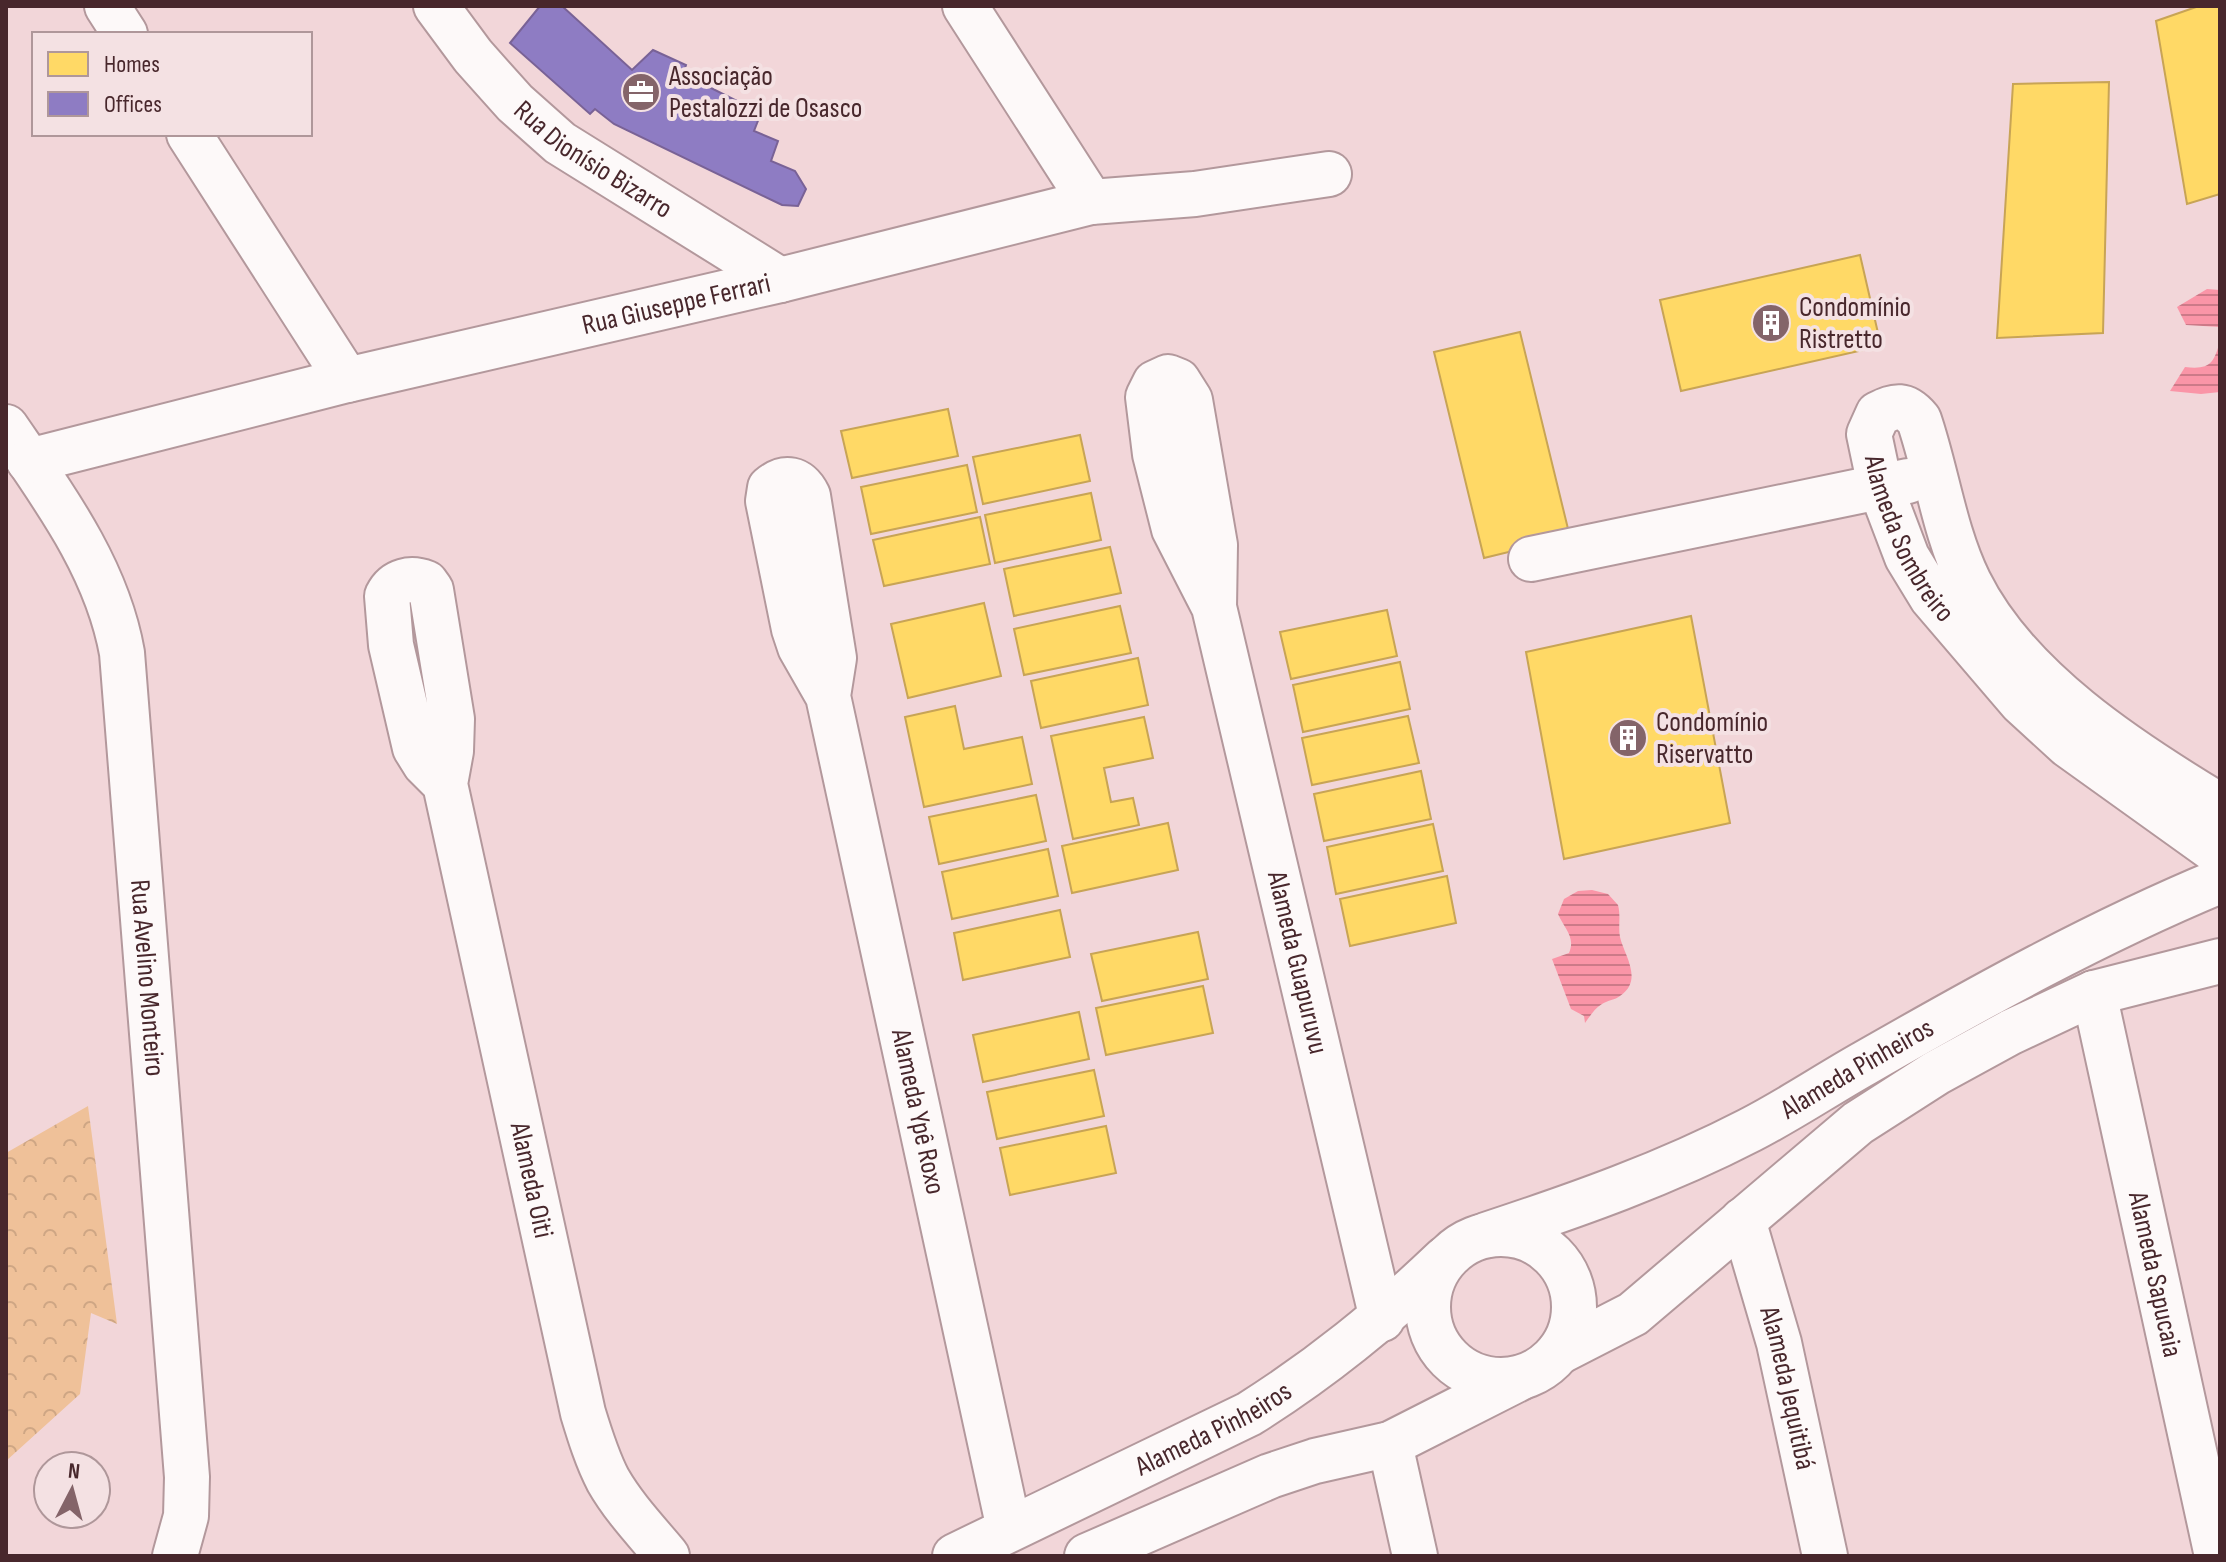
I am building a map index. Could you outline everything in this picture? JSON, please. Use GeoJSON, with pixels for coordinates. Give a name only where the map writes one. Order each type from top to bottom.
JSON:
{"type":"FeatureCollection","features":[{"type":"Feature","properties":{"kind":"street"},"geometry":{"type":"LineString","coordinates":[[107,6],[124,32]]}},
{"type":"Feature","properties":{"kind":"street","name":"Rua Dionísio Bizarro"},"geometry":{"type":"LineString","coordinates":[[436,6],[473,56],[515,103],[560,143],[780,280]]}},
{"type":"Feature","properties":{"kind":"street"},"geometry":{"type":"LineString","coordinates":[[965,6],[1091,202]]}},
{"type":"Feature","properties":{"kind":"street"},"geometry":{"type":"LineString","coordinates":[[190,136],[347,380]]}},
{"type":"Feature","properties":{"kind":"street","name":"Rua Giuseppe Ferrari"},"geometry":{"type":"LineString","coordinates":[[18,444],[347,380],[780,280],[1091,202],[1195,194],[1329,174]]}},
{"type":"Feature","properties":{"kind":"street","name":"Alameda Sombreiro"},"geometry":{"type":"LineString","coordinates":[[2220,806],[2126,745],[2044,678],[2016,649],[1970,583],[1954,545],[1919,420],[1910,410],[1890,408],[1878,414],[1869,434],[1880,486],[1907,557],[1932,598],[2021,702],[2068,745],[2220,854]]}},
{"type":"Feature","properties":{"kind":"street","name":"Rua Avelino Monteiro"},"geometry":{"type":"LineString","coordinates":[[18,444],[96,567],[118,628],[122,653],[187,1477],[186,1516],[175,1556]]}},
{"type":"Feature","properties":{"kind":"street"},"geometry":{"type":"LineString","coordinates":[[1531,559],[1935,476]]}},
{"type":"Feature","properties":{"kind":"street"},"geometry":{"type":"LineString","coordinates":[[1907,557],[1954,545]]}},
{"type":"Feature","properties":{"kind":"street","name":"Alameda Guapuruvu"},"geometry":{"type":"LineString","coordinates":[[1214,607],[1382,1319]]}},
{"type":"Feature","properties":{"kind":"street","name":"Alameda Ypê Roxo"},"geometry":{"type":"LineString","coordinates":[[828,696],[1009,1529]]}},
{"type":"Feature","properties":{"kind":"street","name":"Alameda Oiti"},"geometry":{"type":"LineString","coordinates":[[445,784],[583,1413],[607,1479],[624,1505],[667,1556]]}},
{"type":"Feature","properties":{"kind":"street","name":"Alameda Pinheiros"},"geometry":{"type":"LineString","coordinates":[[1486,1235],[1608,1194],[1692,1159],[1754,1129],[1911,1037],[2076,948],[2150,910],[2220,881]]}},
{"type":"Feature","properties":{"kind":"street","name":"Alameda Pinheiros"},"geometry":{"type":"LineString","coordinates":[[1559,1352],[1633,1314],[1858,1123],[1936,1073],[2011,1032],[2094,993],[2220,961]]}},
{"type":"Feature","properties":{"kind":"street","name":"Alameda Sapucaia"},"geometry":{"type":"LineString","coordinates":[[2094,993],[2217,1556]]}},
{"type":"Feature","properties":{"kind":"street","name":"Alameda Jequitibá"},"geometry":{"type":"LineString","coordinates":[[1743,1220],[1779,1343],[1825,1556]]}},
{"type":"Feature","properties":{"kind":"street"},"geometry":{"type":"LineString","coordinates":[[1087,1556],[1270,1476],[1315,1461],[1390,1444],[1542,1368],[1559,1352],[1571,1329],[1575,1304],[1569,1280],[1556,1258],[1536,1243],[1511,1234],[1486,1235],[1463,1244],[1445,1259],[1433,1279],[1427,1302],[1429,1325],[1438,1346],[1454,1364],[1474,1375],[1497,1381],[1520,1378]]}},
{"type":"Feature","properties":{"kind":"street","name":"Alameda Pinheiros"},"geometry":{"type":"LineString","coordinates":[[955,1556],[1249,1414],[1294,1386],[1382,1319],[1445,1259]]}},
{"type":"Feature","properties":{"kind":"street"},"geometry":{"type":"LineString","coordinates":[[1390,1444],[1415,1556]]}},
{"type":"Feature","properties":{"kind":"green space"},"geometry":{"type":"Polygon","coordinates":[[[88,1106],[117,1324],[91,1313],[80,1394],[6,1461],[6,1153],[88,1106]]]}},
{"type":"Feature","properties":{"kind":"shaded area"},"geometry":{"type":"Polygon","coordinates":[[[2207,289],[2220,290],[2220,327],[2186,325],[2177,307],[2207,289]]]}},
{"type":"Feature","properties":{"kind":"shaded area"},"geometry":{"type":"Polygon","coordinates":[[[2220,341],[2220,392],[2170,391],[2185,367],[2205,366],[2213,360],[2220,341]]]}},
{"type":"Feature","properties":{"kind":"shaded area"},"geometry":{"type":"Polygon","coordinates":[[[1578,891],[1608,894],[1618,905],[1620,937],[1632,975],[1627,990],[1599,1006],[1585,1023],[1584,1016],[1571,1009],[1552,959],[1569,953],[1571,947],[1570,937],[1558,914],[1564,899],[1578,891]]]}},
{"type":"Feature","properties":{"kind":"building: Homes"},"geometry":{"type":"Polygon","coordinates":[[[2199,6],[2220,6],[2220,194],[2187,204],[2156,21],[2199,6]]]}},
{"type":"Feature","properties":{"kind":"building: Homes"},"geometry":{"type":"Polygon","coordinates":[[[2109,82],[2103,333],[1997,338],[2013,84],[2109,82]]]}},
{"type":"Feature","properties":{"kind":"building: Homes","name":"Condomínio Ristretto"},"geometry":{"type":"Polygon","coordinates":[[[1860,255],[1881,346],[1681,391],[1660,300],[1860,255]]]}},
{"type":"Feature","properties":{"kind":"building: Homes"},"geometry":{"type":"Polygon","coordinates":[[[1520,332],[1570,537],[1484,558],[1434,352],[1520,332]]]}},
{"type":"Feature","properties":{"kind":"building: Homes"},"geometry":{"type":"Polygon","coordinates":[[[948,409],[958,456],[852,478],[841,431],[948,409]]]}},
{"type":"Feature","properties":{"kind":"building: Homes"},"geometry":{"type":"Polygon","coordinates":[[[1080,435],[1090,481],[983,504],[973,457],[1080,435]]]}},
{"type":"Feature","properties":{"kind":"building: Homes"},"geometry":{"type":"Polygon","coordinates":[[[967,465],[977,512],[871,534],[861,487],[967,465]]]}},
{"type":"Feature","properties":{"kind":"building: Homes"},"geometry":{"type":"Polygon","coordinates":[[[1091,493],[1101,540],[995,563],[985,515],[1091,493]]]}},
{"type":"Feature","properties":{"kind":"building: Homes"},"geometry":{"type":"Polygon","coordinates":[[[980,517],[990,564],[884,586],[873,540],[980,517]]]}},
{"type":"Feature","properties":{"kind":"building: Homes"},"geometry":{"type":"Polygon","coordinates":[[[1110,547],[1121,593],[1014,616],[1004,569],[1110,547]]]}},
{"type":"Feature","properties":{"kind":"building: Homes"},"geometry":{"type":"Polygon","coordinates":[[[984,603],[1001,676],[908,698],[891,624],[984,603]]]}},
{"type":"Feature","properties":{"kind":"building: Homes"},"geometry":{"type":"Polygon","coordinates":[[[1120,606],[1131,653],[1024,675],[1014,629],[1120,606]]]}},
{"type":"Feature","properties":{"kind":"building: Homes"},"geometry":{"type":"Polygon","coordinates":[[[1387,610],[1397,656],[1291,679],[1280,632],[1387,610]]]}},
{"type":"Feature","properties":{"kind":"building: Homes","name":"Condomínio Riservatto"},"geometry":{"type":"Polygon","coordinates":[[[1691,616],[1730,823],[1564,859],[1526,652],[1691,616]]]}},
{"type":"Feature","properties":{"kind":"building: Homes"},"geometry":{"type":"Polygon","coordinates":[[[1138,658],[1148,705],[1041,728],[1031,681],[1138,658]]]}},
{"type":"Feature","properties":{"kind":"building: Homes"},"geometry":{"type":"Polygon","coordinates":[[[1400,662],[1410,709],[1303,732],[1293,685],[1400,662]]]}},
{"type":"Feature","properties":{"kind":"building: Homes"},"geometry":{"type":"Polygon","coordinates":[[[955,706],[964,749],[1022,737],[1032,784],[924,807],[905,717],[955,706]]]}},
{"type":"Feature","properties":{"kind":"building: Homes"},"geometry":{"type":"Polygon","coordinates":[[[1408,716],[1419,763],[1312,785],[1302,738],[1408,716]]]}},
{"type":"Feature","properties":{"kind":"building: Homes"},"geometry":{"type":"Polygon","coordinates":[[[1144,717],[1153,758],[1104,768],[1111,802],[1133,798],[1139,825],[1073,839],[1051,736],[1144,717]]]}},
{"type":"Feature","properties":{"kind":"building: Homes"},"geometry":{"type":"Polygon","coordinates":[[[1421,771],[1431,819],[1324,841],[1314,794],[1421,771]]]}},
{"type":"Feature","properties":{"kind":"building: Homes"},"geometry":{"type":"Polygon","coordinates":[[[1036,795],[1046,841],[939,864],[929,817],[1036,795]]]}},
{"type":"Feature","properties":{"kind":"building: Homes"},"geometry":{"type":"Polygon","coordinates":[[[1168,823],[1178,870],[1072,893],[1062,846],[1168,823]]]}},
{"type":"Feature","properties":{"kind":"building: Homes"},"geometry":{"type":"Polygon","coordinates":[[[1433,824],[1443,871],[1336,894],[1327,847],[1433,824]]]}},
{"type":"Feature","properties":{"kind":"building: Homes"},"geometry":{"type":"Polygon","coordinates":[[[1048,849],[1058,896],[952,919],[942,872],[1048,849]]]}},
{"type":"Feature","properties":{"kind":"building: Homes"},"geometry":{"type":"Polygon","coordinates":[[[1447,876],[1456,923],[1350,946],[1340,899],[1447,876]]]}},
{"type":"Feature","properties":{"kind":"building: Homes"},"geometry":{"type":"Polygon","coordinates":[[[1060,910],[1070,957],[963,980],[954,933],[1060,910]]]}},
{"type":"Feature","properties":{"kind":"building: Homes"},"geometry":{"type":"Polygon","coordinates":[[[1198,932],[1208,979],[1102,1001],[1091,954],[1198,932]]]}},
{"type":"Feature","properties":{"kind":"building: Homes"},"geometry":{"type":"Polygon","coordinates":[[[1203,986],[1213,1033],[1106,1055],[1096,1008],[1203,986]]]}},
{"type":"Feature","properties":{"kind":"building: Homes"},"geometry":{"type":"Polygon","coordinates":[[[1079,1012],[1089,1059],[983,1082],[973,1035],[1079,1012]]]}},
{"type":"Feature","properties":{"kind":"building: Homes"},"geometry":{"type":"Polygon","coordinates":[[[1094,1070],[1104,1116],[997,1139],[987,1092],[1094,1070]]]}},
{"type":"Feature","properties":{"kind":"building: Homes"},"geometry":{"type":"Polygon","coordinates":[[[1106,1126],[1116,1173],[1010,1195],[1000,1148],[1106,1126]]]}},
{"type":"Feature","properties":{"kind":"building: Offices","name":"Associação Pestalozzi de Osasco"},"geometry":{"type":"Polygon","coordinates":[[[540,6],[562,6],[632,70],[653,50],[686,65],[683,74],[761,113],[754,131],[778,141],[771,161],[795,171],[806,189],[798,206],[782,205],[614,124],[595,109],[590,114],[510,43],[540,6]]]}},
{"type":"Feature","properties":{"kind":"place","name":"Associação Pestalozzi de Osasco"},"geometry":{"type":"Point","coordinates":[641,92]}},
{"type":"Feature","properties":{"kind":"place","name":"Condomínio Ristretto"},"geometry":{"type":"Point","coordinates":[1771,323]}},
{"type":"Feature","properties":{"kind":"place","name":"Condomínio Riservatto"},"geometry":{"type":"Point","coordinates":[1628,738]}}]}
